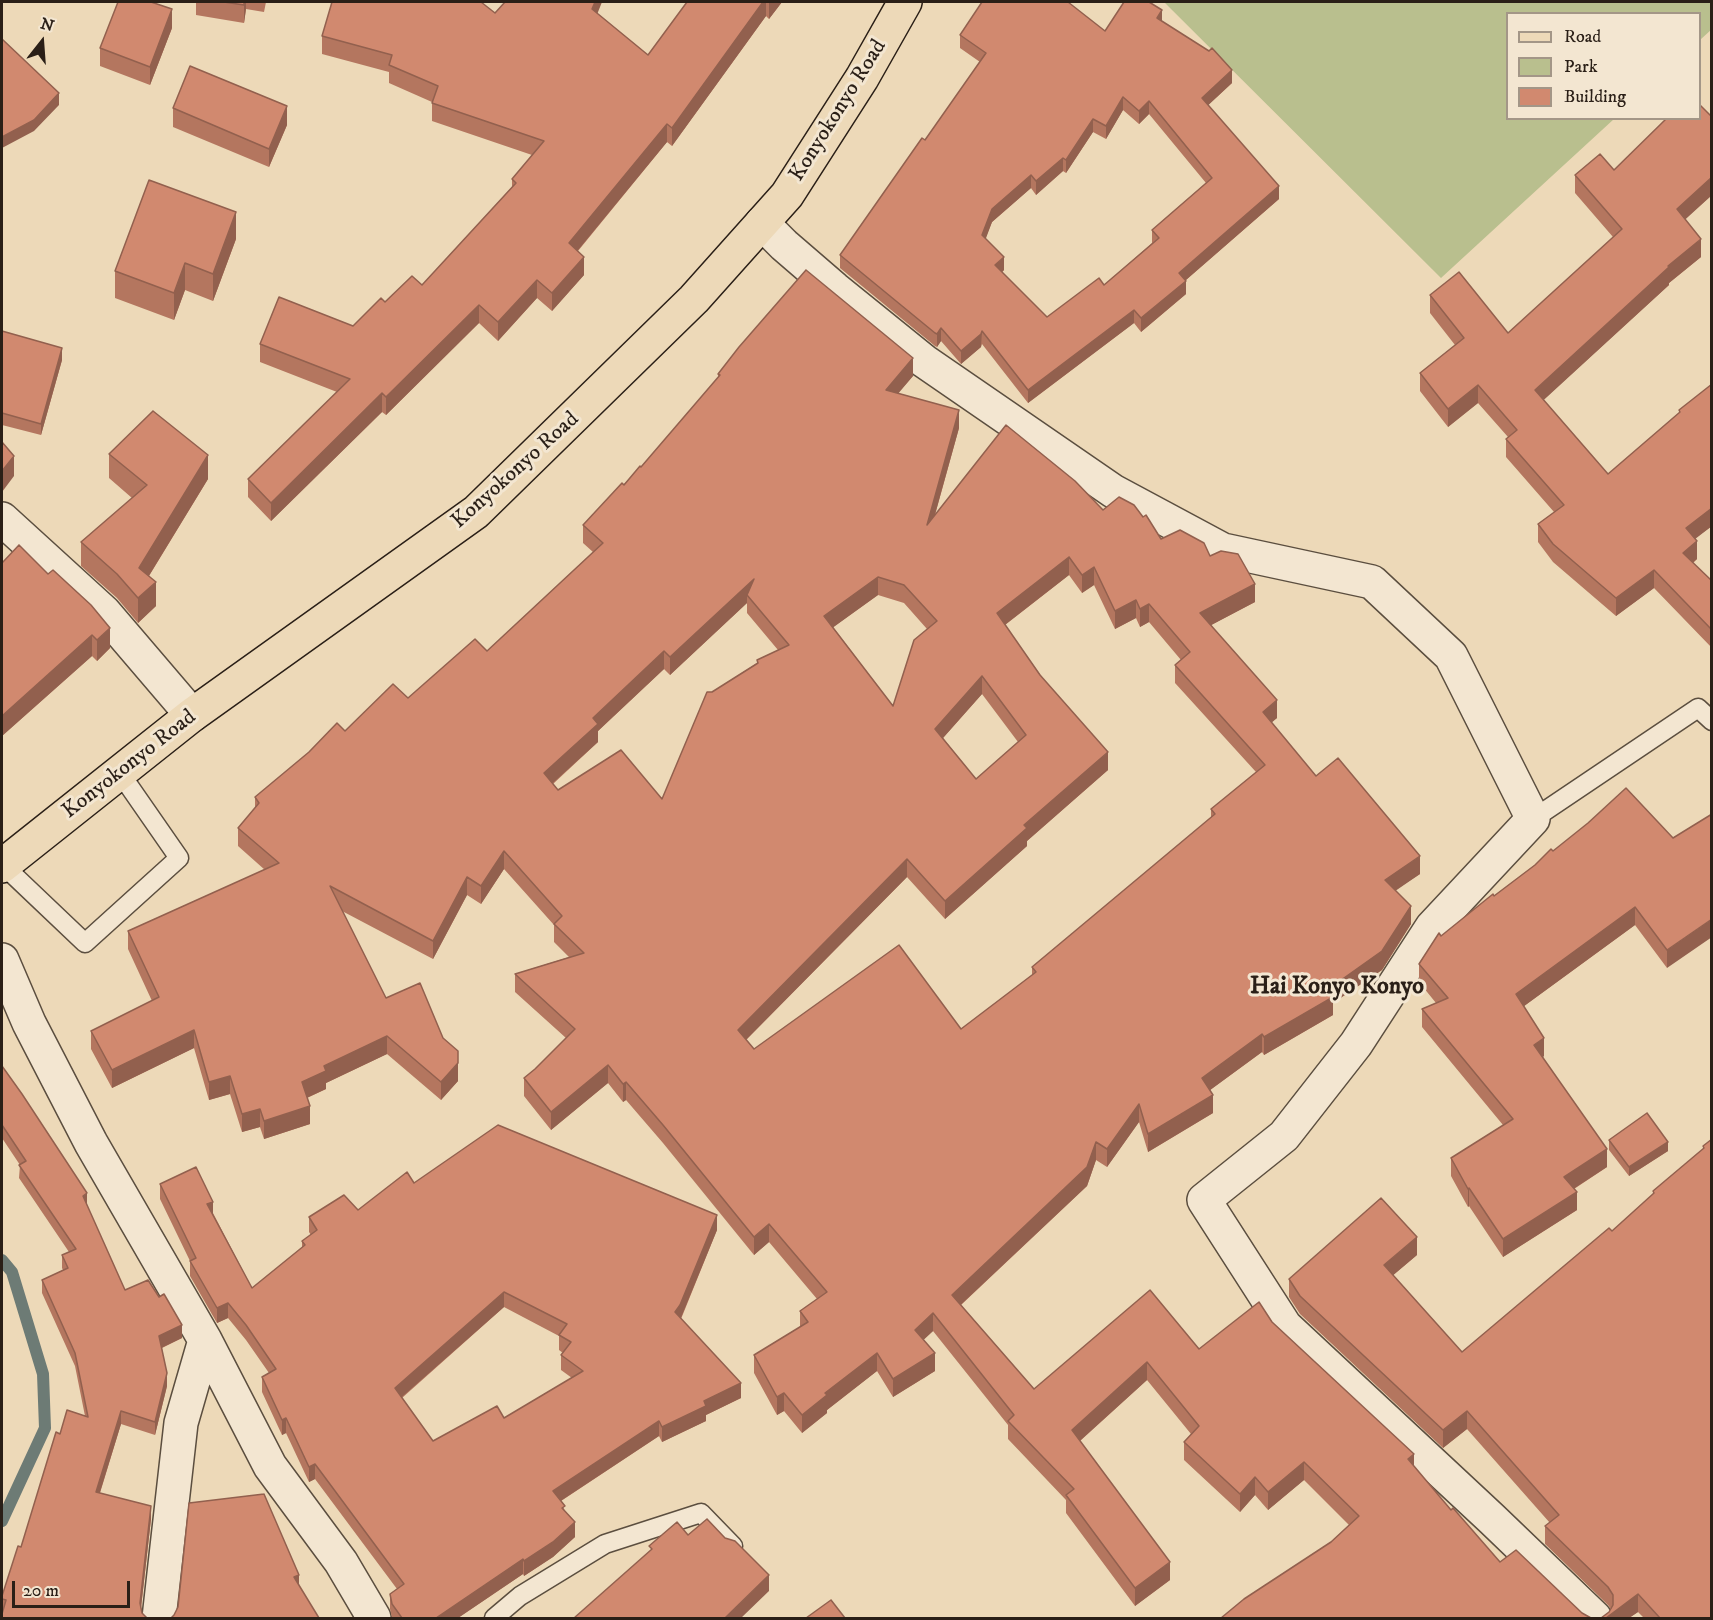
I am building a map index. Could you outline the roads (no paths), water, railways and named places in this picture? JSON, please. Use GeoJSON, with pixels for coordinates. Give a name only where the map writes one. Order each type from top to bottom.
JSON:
{"type":"FeatureCollection","features":[{"type":"Feature","properties":{"kind":"main road","name":"Konyokonyo Road"},"geometry":{"type":"LineString","coordinates":[[2,866],[192,715],[476,512],[694,299],[787,195],[862,78],[905,2]]}},
{"type":"Feature","properties":{"kind":"street"},"geometry":{"type":"LineString","coordinates":[[762,223],[834,289],[924,361],[1113,490],[1223,550],[1372,582],[1451,656],[1533,819],[1432,927],[1356,1044],[1284,1136],[1204,1200],[1285,1326],[1595,1618]]}},
{"type":"Feature","properties":{"kind":"street"},"geometry":{"type":"LineString","coordinates":[[2,519],[104,612],[192,715]]}},
{"type":"Feature","properties":{"kind":"street"},"geometry":{"type":"LineString","coordinates":[[2,960],[28,1023],[91,1143],[205,1340],[270,1466],[340,1562],[374,1618]]}},
{"type":"Feature","properties":{"kind":"street"},"geometry":{"type":"LineString","coordinates":[[159,1618],[181,1423],[205,1340]]}},
{"type":"Feature","properties":{"kind":"lane"},"geometry":{"type":"LineString","coordinates":[[1533,819],[1698,708],[1712,721]]}},
{"type":"Feature","properties":{"kind":"lane"},"geometry":{"type":"LineString","coordinates":[[2,866],[85,943],[179,858],[120,773]]}},
{"type":"Feature","properties":{"kind":"lane"},"geometry":{"type":"LineString","coordinates":[[494,1618],[520,1596],[605,1544],[701,1513],[733,1546]]}},
{"type":"Feature","properties":{"kind":"waterway"},"geometry":{"type":"LineString","coordinates":[[2,1260],[12,1272],[43,1374],[45,1428],[2,1521]]}},
{"type":"Feature","properties":{"kind":"district","name":"Hai Konyo Konyo"},"geometry":{"type":"Point","coordinates":[1337,988]}}]}
